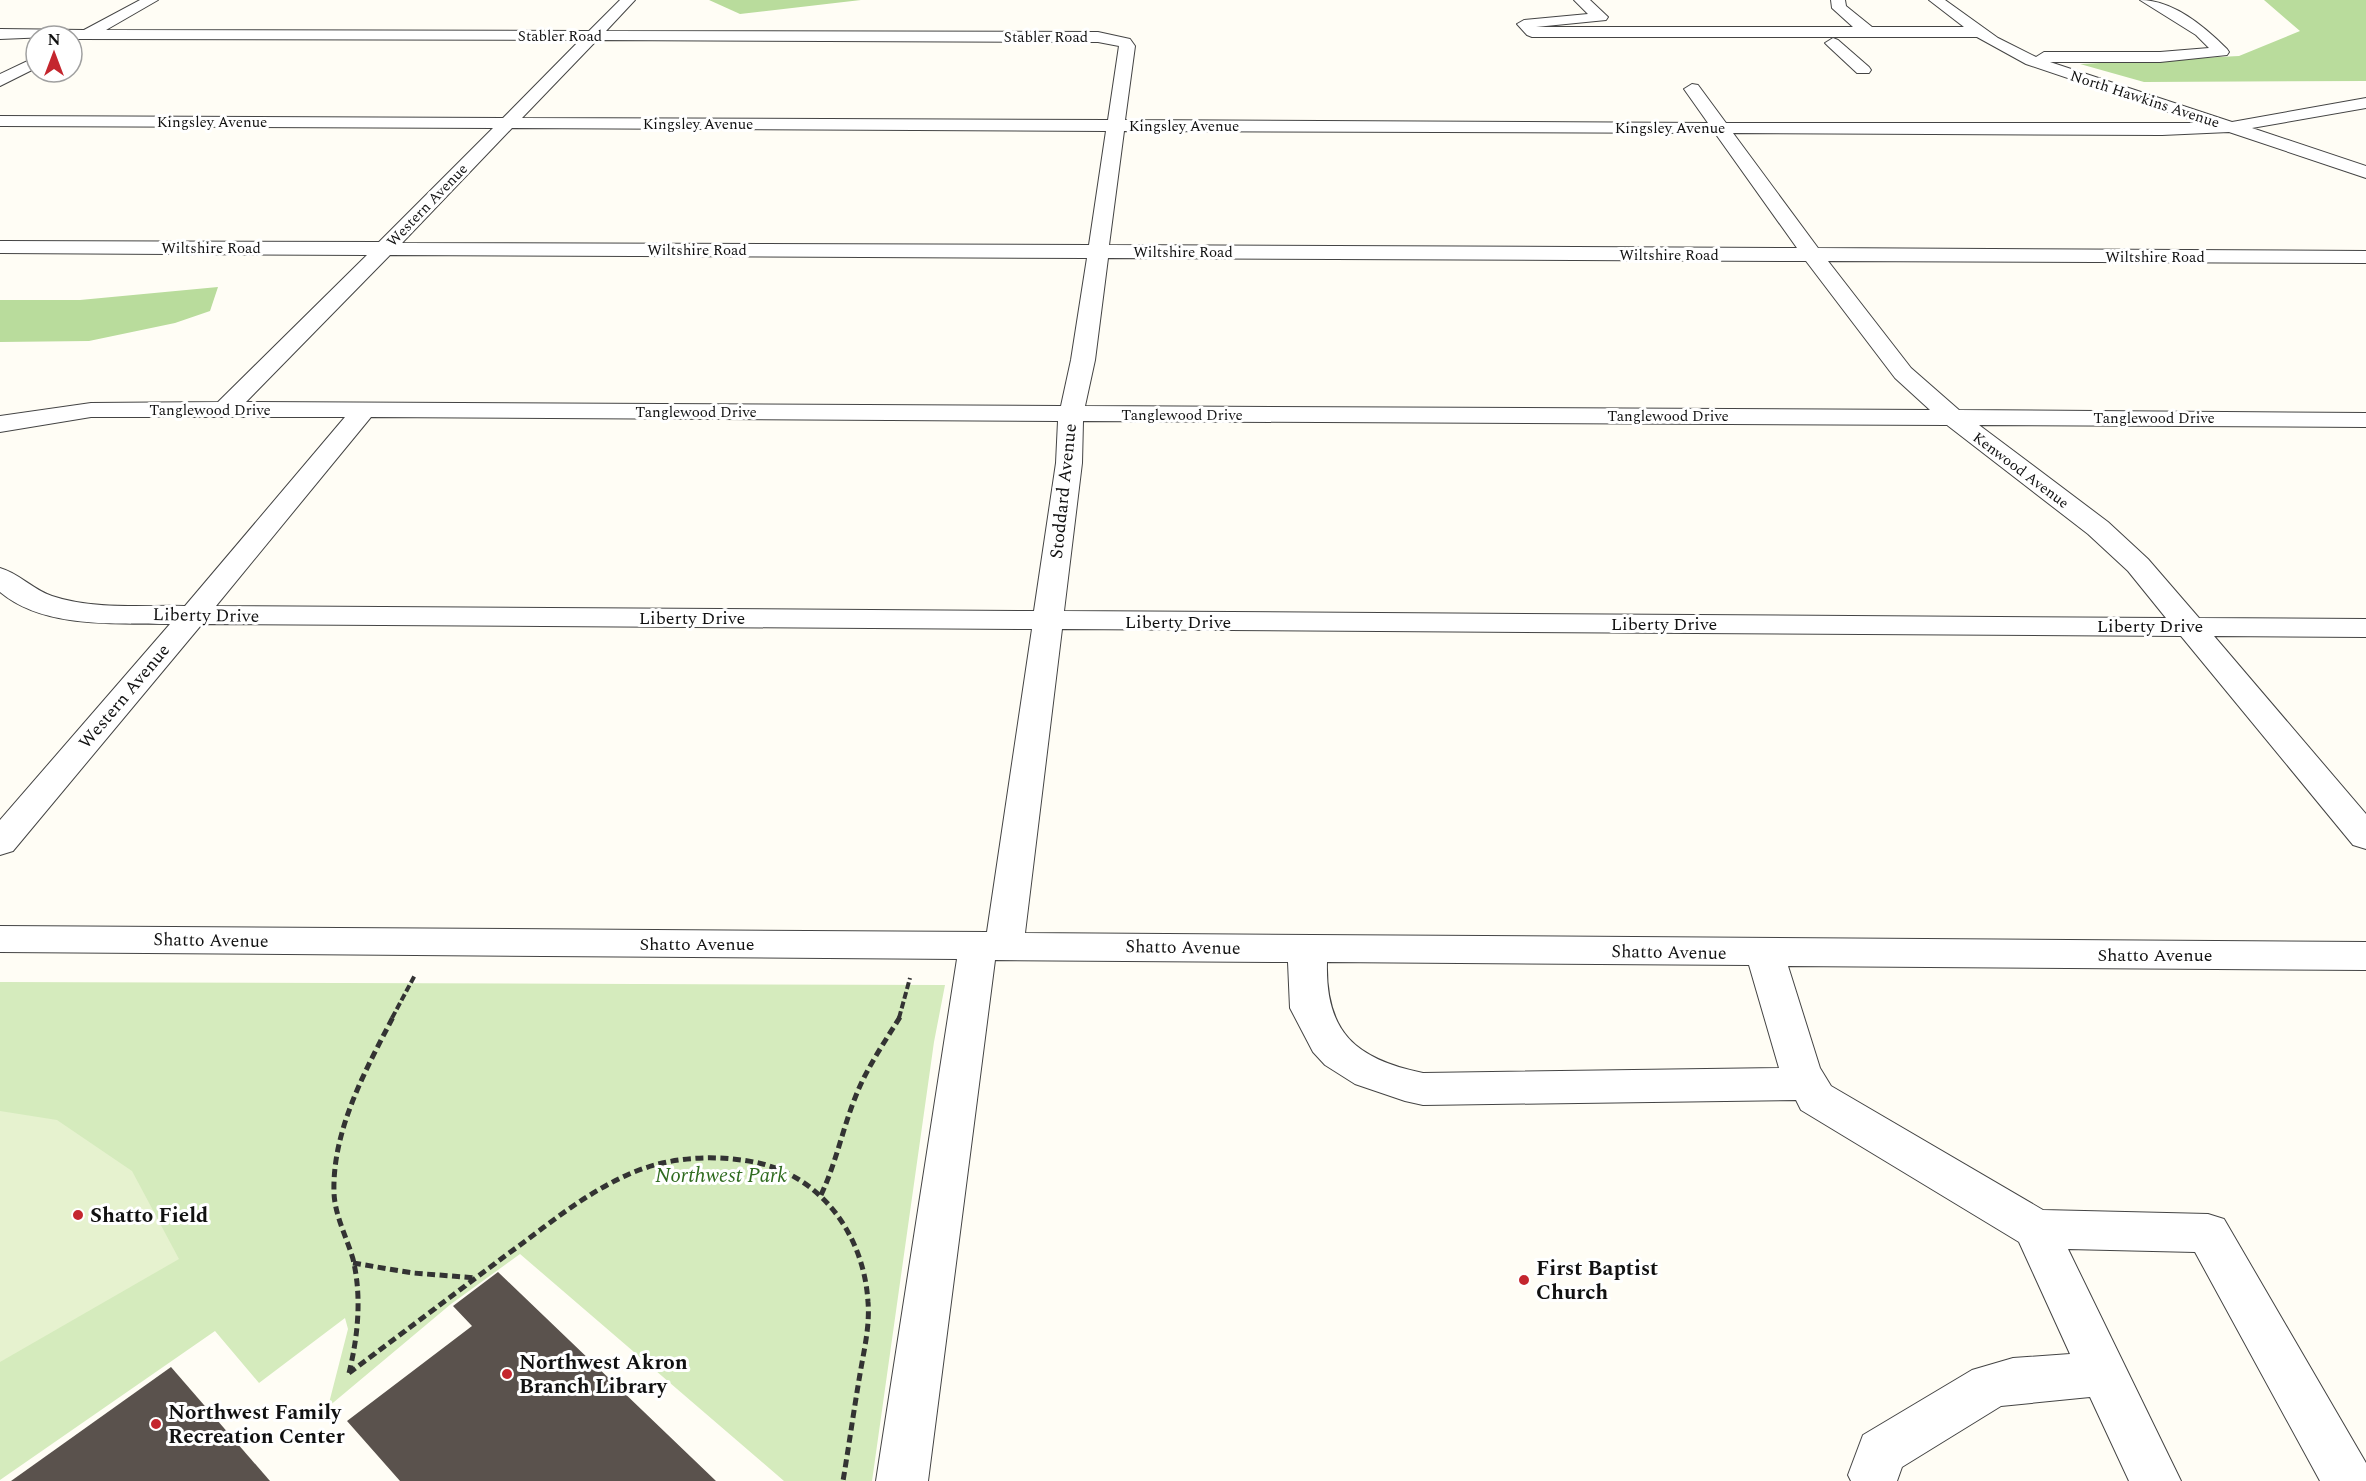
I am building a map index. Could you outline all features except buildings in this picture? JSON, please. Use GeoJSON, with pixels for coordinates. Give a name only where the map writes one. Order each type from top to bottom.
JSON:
{"type":"FeatureCollection","features":[{"type":"Feature","properties":{"kind":"street"},"geometry":{"type":"LineString","coordinates":[[84,36],[151,0]]}},
{"type":"Feature","properties":{"kind":"street","name":"Western Avenue"},"geometry":{"type":"LineString","coordinates":[[225,409],[385,249],[627,0]]}},
{"type":"Feature","properties":{"kind":"street"},"geometry":{"type":"LineString","coordinates":[[1581,0],[1607,17],[1524,24],[1532,32],[1868,32],[1987,37]]}},
{"type":"Feature","properties":{"kind":"street"},"geometry":{"type":"LineString","coordinates":[[1838,0],[1839,8],[1868,32]]}},
{"type":"Feature","properties":{"kind":"street","name":"North Hawkins Avenue"},"geometry":{"type":"LineString","coordinates":[[1936,0],[1987,37],[2024,57],[2055,70],[2366,171]]}},
{"type":"Feature","properties":{"kind":"street"},"geometry":{"type":"LineString","coordinates":[[2024,57],[2160,57],[2221,52],[2201,32],[2147,0]]}},
{"type":"Feature","properties":{"kind":"street"},"geometry":{"type":"LineString","coordinates":[[1695,15],[1735,32]]}},
{"type":"Feature","properties":{"kind":"street","name":"Stabler Road"},"geometry":{"type":"LineString","coordinates":[[0,34],[1098,38],[1120,40]]}},
{"type":"Feature","properties":{"kind":"street"},"geometry":{"type":"LineString","coordinates":[[1619,49],[1620,45],[1627,44],[1833,43],[1987,37]]}},
{"type":"Feature","properties":{"kind":"street","name":"Stoddard Avenue"},"geometry":{"type":"LineString","coordinates":[[902,1481],[1047,621],[1069,463],[1071,414],[1083,360],[1127,46],[1120,40]]}},
{"type":"Feature","properties":{"kind":"street"},"geometry":{"type":"LineString","coordinates":[[1833,43],[1863,70]]}},
{"type":"Feature","properties":{"kind":"street"},"geometry":{"type":"LineString","coordinates":[[0,81],[24,68]]}},
{"type":"Feature","properties":{"kind":"street","name":"Kenwood Avenue"},"geometry":{"type":"LineString","coordinates":[[1692,89],[1859,319],[1903,373],[1952,417],[2098,528],[2138,565],[2366,837]]}},
{"type":"Feature","properties":{"kind":"street","name":"Kingsley Avenue"},"geometry":{"type":"LineString","coordinates":[[0,122],[2231,128],[2366,103]]}},
{"type":"Feature","properties":{"kind":"street","name":"Wiltshire Road"},"geometry":{"type":"LineString","coordinates":[[0,247],[2366,257]]}},
{"type":"Feature","properties":{"kind":"street","name":"Tanglewood Drive"},"geometry":{"type":"LineString","coordinates":[[0,424],[91,410],[225,409],[2366,420]]}},
{"type":"Feature","properties":{"kind":"street","name":"Western Avenue"},"geometry":{"type":"LineString","coordinates":[[0,843],[115,709],[363,411]]}},
{"type":"Feature","properties":{"kind":"street","name":"Liberty Drive"},"geometry":{"type":"LineString","coordinates":[[0,577],[7,584],[34,600],[55,607],[78,611],[191,615],[2366,628]]}},
{"type":"Feature","properties":{"kind":"street","name":"Shatto Avenue"},"geometry":{"type":"LineString","coordinates":[[0,939],[2366,956]]}},
{"type":"Feature","properties":{"kind":"street"},"geometry":{"type":"LineString","coordinates":[[1308,948],[1310,1006],[1322,1034],[1359,1070],[1395,1084],[1423,1089],[1809,1084]]}},
{"type":"Feature","properties":{"kind":"street"},"geometry":{"type":"LineString","coordinates":[[1766,953],[1800,1069],[1816,1098],[2036,1229],[2208,1233],[2348,1481]]}},
{"type":"Feature","properties":{"kind":"street"},"geometry":{"type":"LineString","coordinates":[[2036,1229],[2155,1481]]}},
{"type":"Feature","properties":{"kind":"street"},"geometry":{"type":"LineString","coordinates":[[1874,1475],[1881,1452],[1989,1386],[2013,1380],[2105,1374]]}},
{"type":"Feature","properties":{"kind":"path"},"geometry":{"type":"LineString","coordinates":[[430,943],[376,1054],[339,1143],[334,1196],[353,1263],[361,1316],[349,1373],[572,1207],[610,1183],[646,1167],[674,1160],[719,1157],[758,1163],[793,1177],[821,1195],[840,1221],[857,1255],[867,1292],[868,1324],[843,1481]]}},
{"type":"Feature","properties":{"kind":"path"},"geometry":{"type":"LineString","coordinates":[[821,1195],[835,1165],[854,1100],[865,1074],[902,1013],[915,945]]}},
{"type":"Feature","properties":{"kind":"path"},"geometry":{"type":"LineString","coordinates":[[353,1263],[413,1273],[476,1278]]}},
{"type":"Feature","properties":{"kind":"green space"},"geometry":{"type":"Polygon","coordinates":[[[709,0],[861,0],[740,14],[709,0]]]}},
{"type":"Feature","properties":{"kind":"green space"},"geometry":{"type":"Polygon","coordinates":[[[2264,0],[2366,0],[2366,81],[2144,82],[2080,64],[2239,56],[2300,31],[2264,0]]]}},
{"type":"Feature","properties":{"kind":"green space"},"geometry":{"type":"Polygon","coordinates":[[[218,287],[210,311],[175,323],[89,341],[0,342],[0,300],[80,300],[218,287]]]}},
{"type":"Feature","properties":{"kind":"green space","name":"Northwest Park"},"geometry":{"type":"Polygon","coordinates":[[[0,982],[945,985],[934,1042],[872,1481],[784,1481],[520,1254],[451,1304],[328,1407],[348,1329],[345,1318],[259,1383],[215,1331],[0,1480],[0,982]]]}},
{"type":"Feature","properties":{"kind":"green space","name":"Shatto Field"},"geometry":{"type":"Polygon","coordinates":[[[0,1111],[57,1120],[132,1171],[179,1259],[0,1362],[0,1111]]]}},
{"type":"Feature","properties":{"kind":"place","name":"Shatto Field"},"geometry":{"type":"Point","coordinates":[78,1215]}},
{"type":"Feature","properties":{"kind":"place","name":"First Baptist Church"},"geometry":{"type":"Point","coordinates":[1524,1280]}},
{"type":"Feature","properties":{"kind":"place","name":"Northwest Akron Branch Library"},"geometry":{"type":"Point","coordinates":[507,1374]}},
{"type":"Feature","properties":{"kind":"place","name":"Northwest Family Recreation Center"},"geometry":{"type":"Point","coordinates":[156,1424]}}]}
